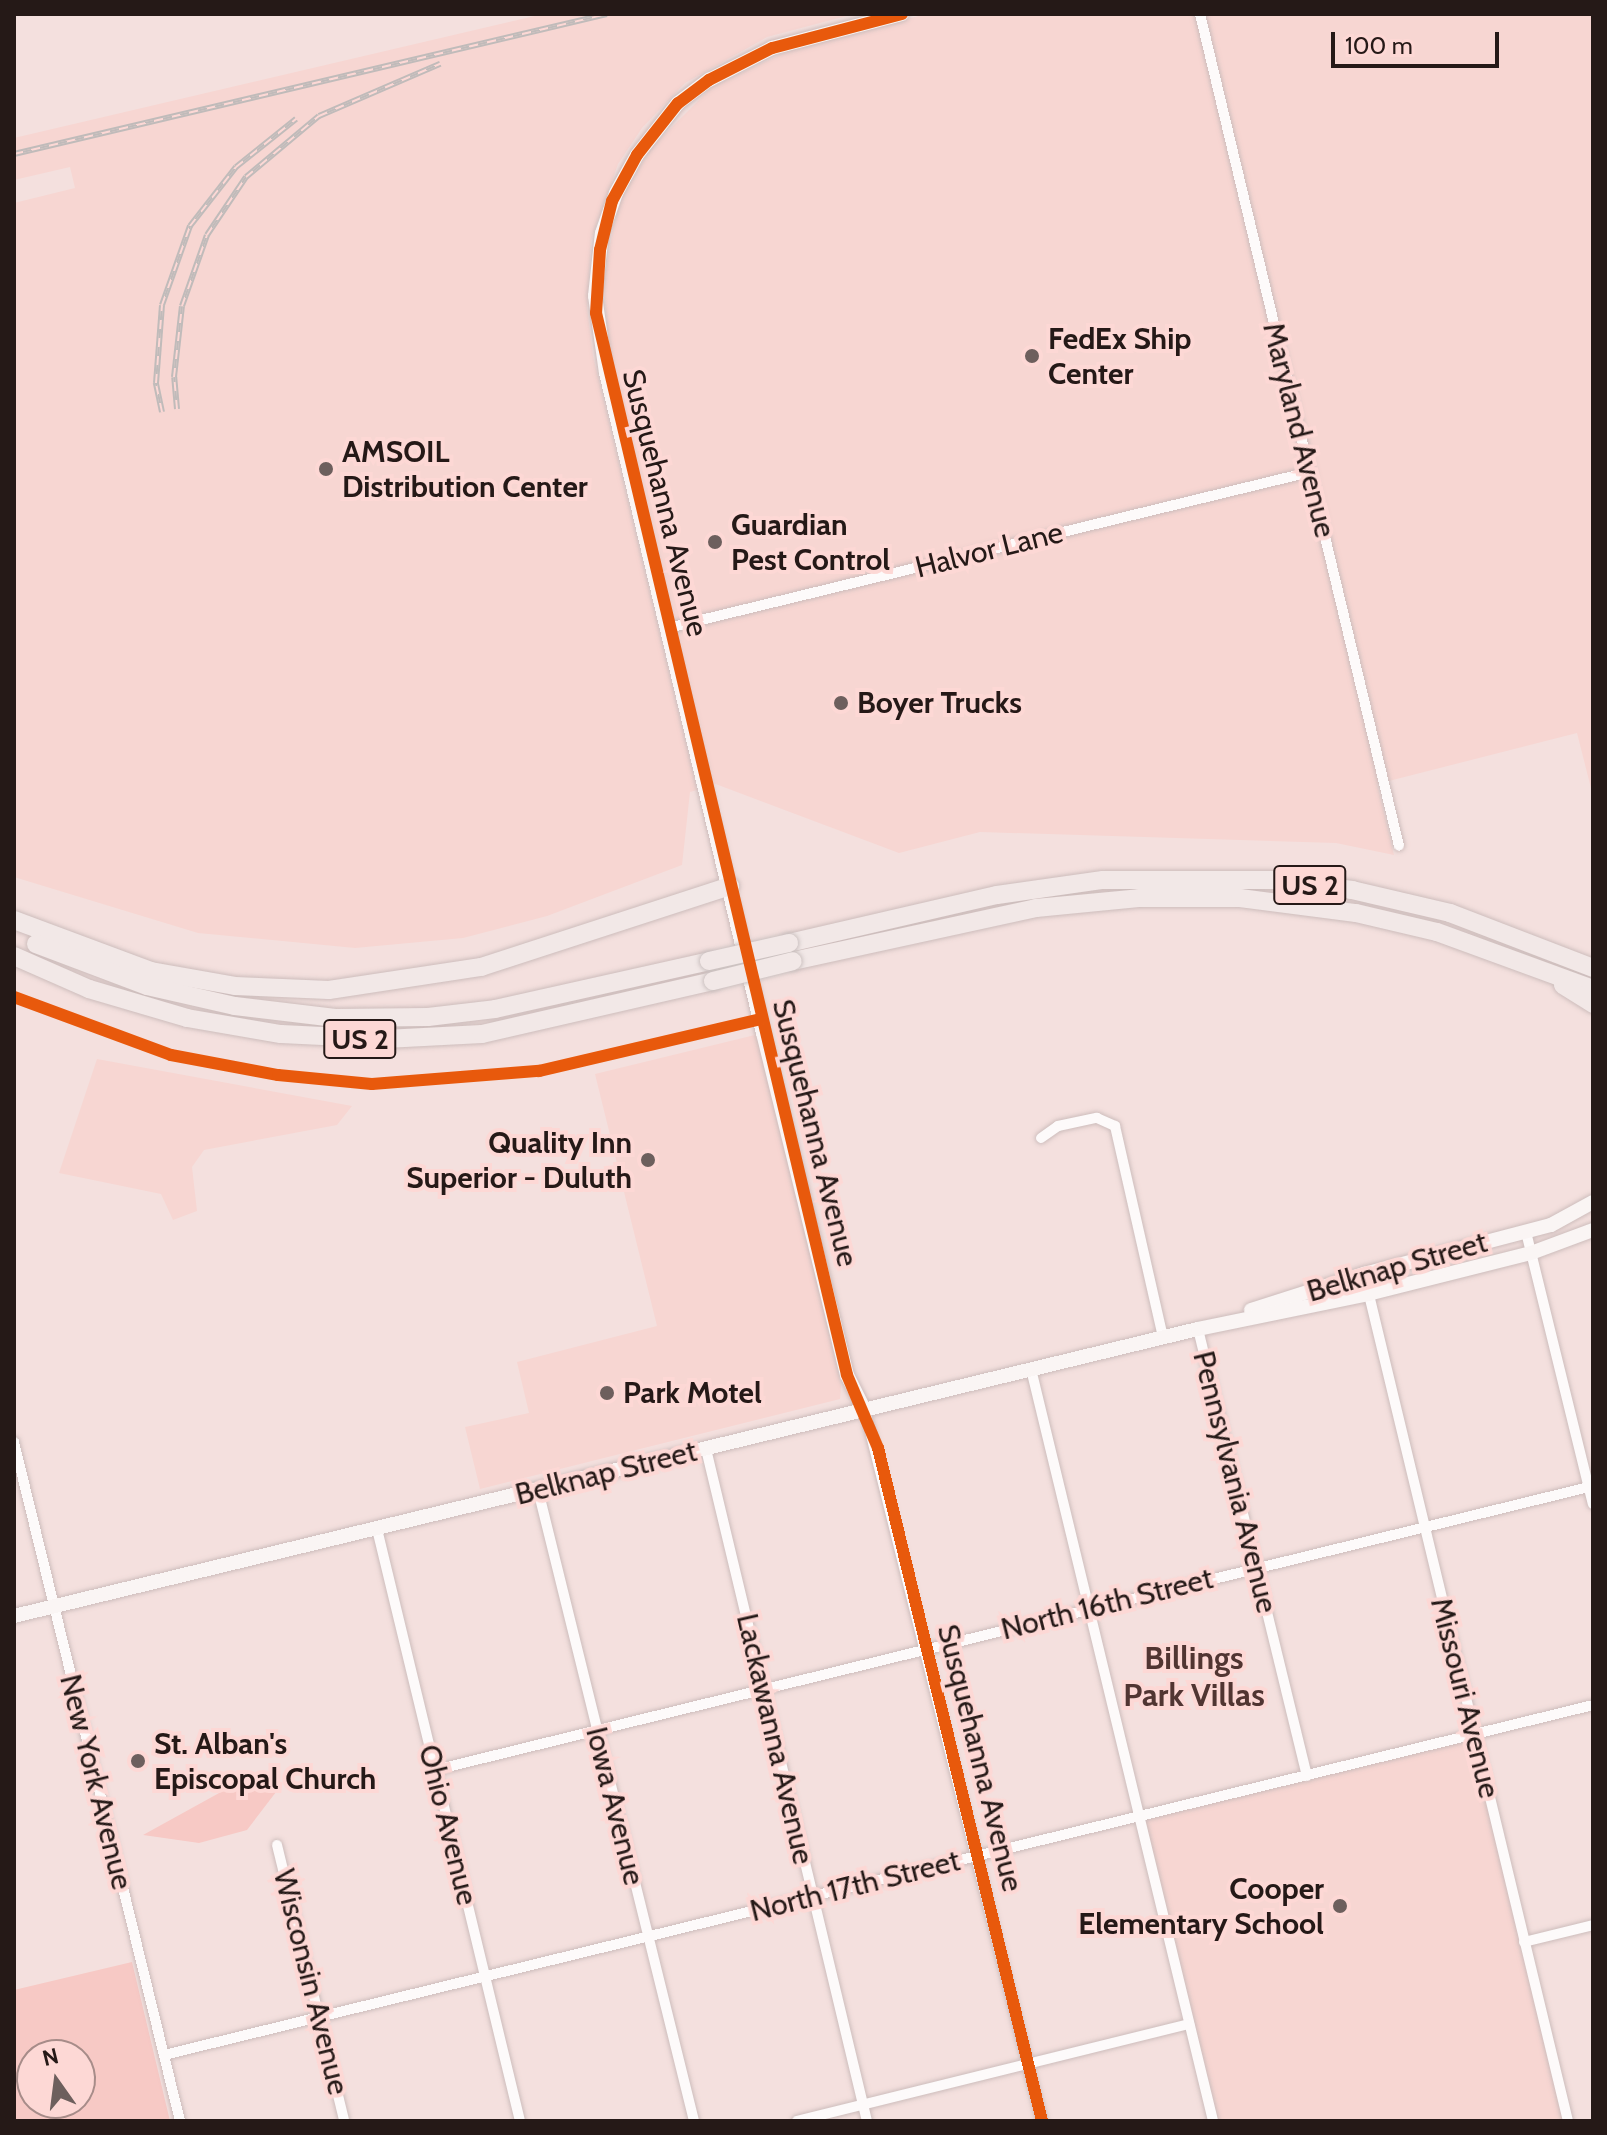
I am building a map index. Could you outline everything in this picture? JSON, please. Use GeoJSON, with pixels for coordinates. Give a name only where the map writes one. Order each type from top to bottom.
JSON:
{"type":"FeatureCollection","features":[{"type":"Feature","properties":{"kind":"highway","name":"US 2"},"geometry":{"type":"LineString","coordinates":[[14,956],[89,989],[187,1018],[281,1034],[360,1039],[482,1034],[713,981],[791,952],[997,895],[1103,880],[1274,880],[1352,890],[1450,913],[1593,968]]}},
{"type":"Feature","properties":{"kind":"highway"},"geometry":{"type":"LineString","coordinates":[[14,920],[94,954],[151,971],[235,986],[329,990],[481,967],[730,886]]}},
{"type":"Feature","properties":{"kind":"highway","name":"US 2"},"geometry":{"type":"LineString","coordinates":[[14,934],[147,986],[235,1006],[335,1018],[428,1017],[495,1009],[709,961],[791,952],[1036,908],[1193,897],[1282,902],[1380,918],[1524,961],[1593,989]]}},
{"type":"Feature","properties":{"kind":"highway"},"geometry":{"type":"LineString","coordinates":[[1524,961],[1593,1004]]}},
{"type":"Feature","properties":{"kind":"street","name":"Susquehanna Avenue"},"geometry":{"type":"LineString","coordinates":[[902,14],[810,36],[740,62],[678,103],[637,155],[604,227],[596,313],[847,1375],[865,1411],[1042,2121]]}},
{"type":"Feature","properties":{"kind":"street","name":"Maryland Avenue"},"geometry":{"type":"LineString","coordinates":[[1200,14],[1399,846]]}},
{"type":"Feature","properties":{"kind":"street","name":"Halvor Lane"},"geometry":{"type":"LineString","coordinates":[[668,628],[1310,472]]}},
{"type":"Feature","properties":{"kind":"street","name":"Pennsylvania Avenue"},"geometry":{"type":"LineString","coordinates":[[1041,1138],[1058,1126],[1097,1118],[1115,1126],[1163,1337]]}},
{"type":"Feature","properties":{"kind":"street","name":"Belknap Street"},"geometry":{"type":"LineString","coordinates":[[1198,1329],[1364,1274],[1526,1232],[1568,1218],[1593,1202]]}},
{"type":"Feature","properties":{"kind":"street","name":"Belknap Street"},"geometry":{"type":"LineString","coordinates":[[14,1616],[1163,1337],[1368,1294],[1531,1253],[1593,1230]]}},
{"type":"Feature","properties":{"kind":"street"},"geometry":{"type":"LineString","coordinates":[[1526,1232],[1593,1504]]}},
{"type":"Feature","properties":{"kind":"street","name":"Missouri Avenue"},"geometry":{"type":"LineString","coordinates":[[1364,1274],[1568,2121]]}},
{"type":"Feature","properties":{"kind":"street","name":"Pennsylvania Avenue"},"geometry":{"type":"LineString","coordinates":[[1198,1329],[1307,1776]]}},
{"type":"Feature","properties":{"kind":"street"},"geometry":{"type":"LineString","coordinates":[[1031,1369],[1143,1815],[1213,2121]]}},
{"type":"Feature","properties":{"kind":"street","name":"New York Avenue"},"geometry":{"type":"LineString","coordinates":[[14,1442],[180,2121]]}},
{"type":"Feature","properties":{"kind":"street","name":"Lackawanna Avenue"},"geometry":{"type":"LineString","coordinates":[[706,1449],[867,2121]]}},
{"type":"Feature","properties":{"kind":"street","name":"North 16th Street"},"geometry":{"type":"LineString","coordinates":[[435,1770],[1591,1486]]}},
{"type":"Feature","properties":{"kind":"street","name":"Iowa Avenue"},"geometry":{"type":"LineString","coordinates":[[538,1490],[694,2121]]}},
{"type":"Feature","properties":{"kind":"street","name":"Ohio Avenue"},"geometry":{"type":"LineString","coordinates":[[377,1529],[520,2121]]}},
{"type":"Feature","properties":{"kind":"street","name":"North 17th Street"},"geometry":{"type":"LineString","coordinates":[[164,2055],[1593,1705]]}},
{"type":"Feature","properties":{"kind":"street","name":"Wisconsin Avenue"},"geometry":{"type":"LineString","coordinates":[[277,1845],[344,2119]]}},
{"type":"Feature","properties":{"kind":"street"},"geometry":{"type":"LineString","coordinates":[[1524,1942],[1593,1925]]}},
{"type":"Feature","properties":{"kind":"street"},"geometry":{"type":"LineString","coordinates":[[797,2121],[1189,2024]]}},
{"type":"Feature","properties":{"kind":"shaded area"},"geometry":{"type":"Polygon","coordinates":[[[543,14],[854,14],[767,37],[685,83],[642,128],[618,164],[591,240],[587,308],[593,356],[697,790],[690,792],[682,865],[547,916],[463,938],[355,948],[198,933],[14,877],[14,203],[75,188],[70,167],[14,180],[14,138],[543,14]]]}},
{"type":"Feature","properties":{"kind":"shaded area"},"geometry":{"type":"Polygon","coordinates":[[[926,14],[1593,14],[1593,796],[1577,733],[1377,784],[1394,855],[1336,843],[980,832],[899,853],[713,783],[609,351],[604,284],[613,228],[622,198],[651,148],[712,87],[792,49],[926,14]]]}},
{"type":"Feature","properties":{"kind":"shaded area"},"geometry":{"type":"Polygon","coordinates":[[[759,1034],[841,1386],[840,1399],[480,1489],[465,1427],[529,1413],[517,1362],[657,1326],[595,1074],[759,1034]]]}},
{"type":"Feature","properties":{"kind":"shaded area"},"geometry":{"type":"Polygon","coordinates":[[[97,1059],[352,1106],[337,1125],[204,1150],[192,1167],[197,1211],[173,1220],[161,1194],[59,1173],[97,1059]]]}},
{"type":"Feature","properties":{"kind":"shaded area","name":"Cooper Elementary School"},"geometry":{"type":"Polygon","coordinates":[[[1474,1735],[1568,2121],[1213,2121],[1143,1815],[1474,1735]]]}},
{"type":"Feature","properties":{"kind":"shaded area"},"geometry":{"type":"Polygon","coordinates":[[[259,1771],[273,1774],[276,1792],[247,1830],[199,1843],[143,1835],[259,1771]]]}},
{"type":"Feature","properties":{"kind":"shaded area"},"geometry":{"type":"Polygon","coordinates":[[[132,1962],[170,2121],[14,2121],[14,1990],[132,1962]]]}},
{"type":"Feature","properties":{"kind":"railway"},"geometry":{"type":"LineString","coordinates":[[14,154],[607,14]]}},
{"type":"Feature","properties":{"kind":"railway"},"geometry":{"type":"LineString","coordinates":[[177,409],[174,377],[182,306],[207,235],[246,177],[319,116],[440,64]]}},
{"type":"Feature","properties":{"kind":"railway"},"geometry":{"type":"LineString","coordinates":[[162,412],[156,383],[162,305],[190,226],[236,167],[296,119]]}},
{"type":"Feature","properties":{"kind":"cycle path"},"geometry":{"type":"LineString","coordinates":[[902,14],[772,48],[709,80],[678,103],[637,155],[612,201],[600,250],[596,313],[847,1375],[878,1448],[1042,2121]]}},
{"type":"Feature","properties":{"kind":"cycle path"},"geometry":{"type":"LineString","coordinates":[[14,997],[171,1055],[278,1075],[372,1084],[539,1071],[760,1019]]}},
{"type":"Feature","properties":{"kind":"place","name":"FedEx Ship Center"},"geometry":{"type":"Point","coordinates":[1032,356]}},
{"type":"Feature","properties":{"kind":"place","name":"AMSOIL Distribution Center"},"geometry":{"type":"Point","coordinates":[326,469]}},
{"type":"Feature","properties":{"kind":"place","name":"Guardian Pest Control"},"geometry":{"type":"Point","coordinates":[715,542]}},
{"type":"Feature","properties":{"kind":"place","name":"Boyer Trucks"},"geometry":{"type":"Point","coordinates":[841,703]}},
{"type":"Feature","properties":{"kind":"place","name":"Quality Inn Superior - Duluth"},"geometry":{"type":"Point","coordinates":[648,1160]}},
{"type":"Feature","properties":{"kind":"place","name":"Park Motel"},"geometry":{"type":"Point","coordinates":[607,1393]}},
{"type":"Feature","properties":{"kind":"place","name":"St. Alban's Episcopal Church"},"geometry":{"type":"Point","coordinates":[138,1761]}},
{"type":"Feature","properties":{"kind":"place","name":"Cooper Elementary School"},"geometry":{"type":"Point","coordinates":[1340,1906]}},
{"type":"Feature","properties":{"kind":"district","name":"Billings Park Villas"},"geometry":{"type":"Point","coordinates":[1194,1678]}}]}
